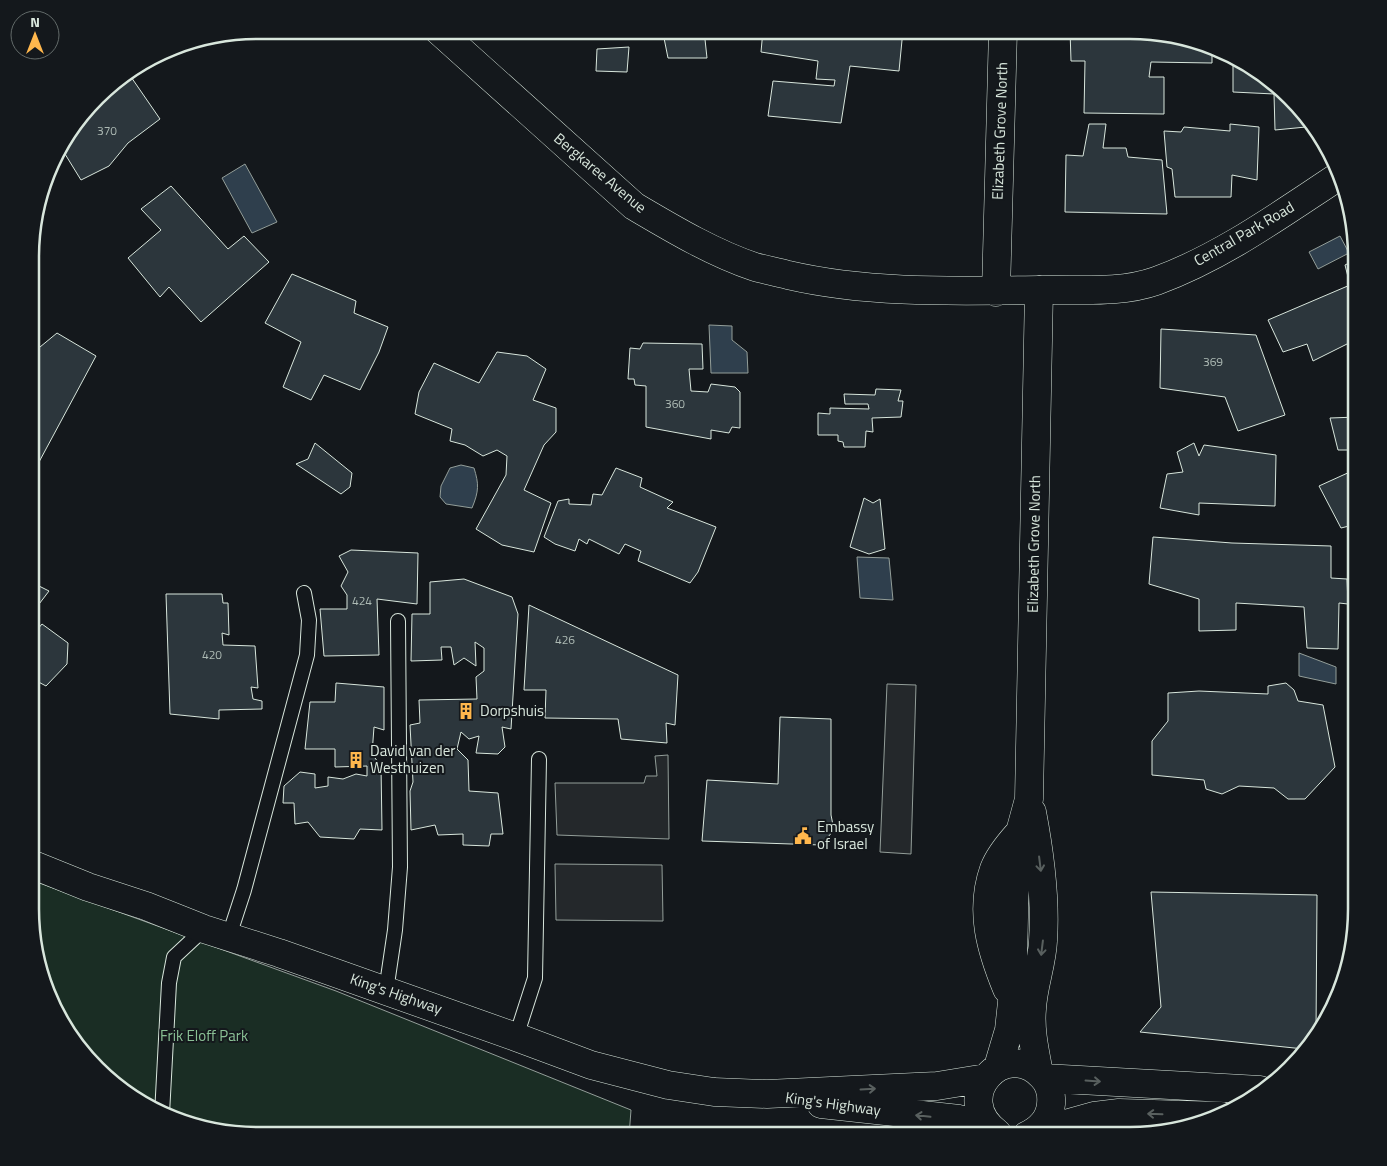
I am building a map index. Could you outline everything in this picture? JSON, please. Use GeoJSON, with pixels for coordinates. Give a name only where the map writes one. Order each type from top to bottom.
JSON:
{"type":"FeatureCollection","features":[{"type":"Feature","properties":{"kind":"street","name":"Bergkaree Avenue"},"geometry":{"type":"LineString","coordinates":[[448,39],[634,206],[664,224],[719,252],[756,267],[811,280],[852,287],[996,292]]}},
{"type":"Feature","properties":{"kind":"street","name":"Elizabeth Grove North"},"geometry":{"type":"LineString","coordinates":[[996,292],[1003,39]]}},
{"type":"Feature","properties":{"kind":"street","name":"Central Park Road"},"geometry":{"type":"LineString","coordinates":[[996,292],[1108,290],[1154,281],[1206,259],[1272,220],[1334,179]]}},
{"type":"Feature","properties":{"kind":"street","name":"Elizabeth Grove North"},"geometry":{"type":"LineString","coordinates":[[1039,290],[1029,799],[1036,834],[1042,886],[1044,940],[1031,1010],[1033,1044],[1042,1076],[1051,1092],[1051,1109],[1047,1118],[1039,1127]]}},
{"type":"Feature","properties":{"kind":"street","name":"Elizabeth Grove North"},"geometry":{"type":"LineString","coordinates":[[992,1127],[982,1118],[978,1098],[980,1089],[992,1073],[1009,1030],[1012,1002],[1015,875],[1020,832],[1029,799]]}},
{"type":"Feature","properties":{"kind":"street","name":"King's Highway"},"geometry":{"type":"LineString","coordinates":[[39,867],[88,887],[516,1036],[591,1065],[668,1085],[714,1092],[767,1094],[937,1086],[992,1073],[1008,1064],[1018,1064],[1033,1068],[1042,1076]]}},
{"type":"Feature","properties":{"kind":"street"},"geometry":{"type":"LineString","coordinates":[[1042,1076],[1253,1090]]}},
{"type":"Feature","properties":{"kind":"street","name":"King's Highway"},"geometry":{"type":"LineString","coordinates":[[767,1094],[830,1105],[959,1119],[984,1127]]}},
{"type":"Feature","properties":{"kind":"street"},"geometry":{"type":"LineString","coordinates":[[1055,1127],[1094,1116],[1119,1113],[1202,1115]]}},
{"type":"Feature","properties":{"kind":"lane"},"geometry":{"type":"LineString","coordinates":[[162,1106],[168,992],[174,957],[216,932],[244,890],[307,655],[309,620],[304,593]]}},
{"type":"Feature","properties":{"kind":"lane"},"geometry":{"type":"LineString","coordinates":[[386,991],[395,930],[400,867],[398,620]]}},
{"type":"Feature","properties":{"kind":"lane"},"geometry":{"type":"LineString","coordinates":[[516,1036],[535,978],[539,759]]}},
{"type":"Feature","properties":{"kind":"green space","name":"Frik Eloff Park"},"geometry":{"type":"Polygon","coordinates":[[[39,883],[336,991],[631,1110],[630,1127],[242,1127],[186,1116],[160,1105],[124,1082],[93,1053],[75,1030],[55,993],[46,966],[39,924],[39,883]]]}},
{"type":"Feature","properties":{"kind":"shaded area"},"geometry":{"type":"Polygon","coordinates":[[[887,684],[916,685],[911,854],[880,852],[887,684]]]}},
{"type":"Feature","properties":{"kind":"shaded area"},"geometry":{"type":"Polygon","coordinates":[[[668,755],[669,839],[557,835],[555,783],[644,783],[646,776],[657,776],[655,756],[668,755]]]}},
{"type":"Feature","properties":{"kind":"shaded area"},"geometry":{"type":"Polygon","coordinates":[[[555,864],[662,865],[663,921],[556,920],[555,864]]]}},
{"type":"Feature","properties":{"kind":"water"},"geometry":{"type":"Polygon","coordinates":[[[245,164],[277,222],[252,233],[222,178],[245,164]]]}},
{"type":"Feature","properties":{"kind":"water"},"geometry":{"type":"Polygon","coordinates":[[[1340,236],[1348,254],[1318,269],[1309,252],[1340,236]]]}},
{"type":"Feature","properties":{"kind":"water"},"geometry":{"type":"Polygon","coordinates":[[[709,325],[732,326],[732,340],[747,352],[748,373],[711,373],[709,325]]]}},
{"type":"Feature","properties":{"kind":"water"},"geometry":{"type":"Polygon","coordinates":[[[461,465],[474,468],[476,474],[476,497],[472,508],[446,504],[440,497],[441,486],[450,468],[461,465]]]}},
{"type":"Feature","properties":{"kind":"water"},"geometry":{"type":"Polygon","coordinates":[[[857,557],[889,558],[893,600],[860,598],[857,557]]]}},
{"type":"Feature","properties":{"kind":"water"},"geometry":{"type":"Polygon","coordinates":[[[1299,653],[1336,667],[1336,684],[1299,676],[1299,653]]]}},
{"type":"Feature","properties":{"kind":"building"},"geometry":{"type":"Polygon","coordinates":[[[664,39],[705,39],[707,58],[668,58],[664,39]]]}},
{"type":"Feature","properties":{"kind":"building"},"geometry":{"type":"Polygon","coordinates":[[[762,39],[902,39],[899,71],[850,66],[841,123],[768,116],[773,81],[834,86],[835,80],[816,79],[818,61],[761,52],[762,39]]]}},
{"type":"Feature","properties":{"kind":"building"},"geometry":{"type":"Polygon","coordinates":[[[1070,39],[1145,39],[1187,46],[1212,54],[1212,63],[1151,62],[1149,77],[1164,77],[1164,114],[1084,113],[1085,61],[1071,61],[1070,39]]]}},
{"type":"Feature","properties":{"kind":"building"},"geometry":{"type":"Polygon","coordinates":[[[629,47],[627,72],[596,71],[597,49],[629,47]]]}},
{"type":"Feature","properties":{"kind":"building"},"geometry":{"type":"Polygon","coordinates":[[[1233,64],[1251,75],[1274,93],[1305,127],[1275,130],[1274,94],[1233,92],[1233,64]]]}},
{"type":"Feature","properties":{"kind":"building"},"geometry":{"type":"Polygon","coordinates":[[[132,78],[160,119],[128,143],[109,166],[81,180],[65,154],[75,136],[93,113],[113,93],[132,78]]]}},
{"type":"Feature","properties":{"kind":"building"},"geometry":{"type":"Polygon","coordinates":[[[1089,124],[1106,124],[1103,148],[1126,148],[1128,157],[1162,160],[1167,214],[1065,212],[1066,155],[1083,156],[1089,124]]]}},
{"type":"Feature","properties":{"kind":"building"},"geometry":{"type":"Polygon","coordinates":[[[1230,124],[1259,127],[1257,180],[1232,175],[1231,197],[1175,197],[1172,169],[1167,167],[1164,131],[1181,132],[1184,127],[1230,131],[1230,124]]]}},
{"type":"Feature","properties":{"kind":"building"},"geometry":{"type":"Polygon","coordinates":[[[171,186],[228,249],[244,236],[269,262],[201,322],[169,287],[160,297],[128,258],[161,230],[141,209],[171,186]]]}},
{"type":"Feature","properties":{"kind":"building"},"geometry":{"type":"Polygon","coordinates":[[[1348,264],[1348,277],[1345,265],[1348,264]]]}},
{"type":"Feature","properties":{"kind":"building"},"geometry":{"type":"Polygon","coordinates":[[[292,274],[356,301],[354,313],[388,327],[379,352],[360,390],[324,375],[311,400],[283,387],[301,342],[265,323],[292,274]]]}},
{"type":"Feature","properties":{"kind":"building"},"geometry":{"type":"Polygon","coordinates":[[[1348,286],[1348,344],[1313,361],[1307,344],[1283,352],[1268,320],[1348,286]]]}},
{"type":"Feature","properties":{"kind":"building"},"geometry":{"type":"Polygon","coordinates":[[[1161,329],[1256,335],[1285,415],[1238,431],[1225,397],[1160,388],[1161,329]]]}},
{"type":"Feature","properties":{"kind":"building"},"geometry":{"type":"Polygon","coordinates":[[[57,333],[96,356],[39,462],[39,347],[57,333]]]}},
{"type":"Feature","properties":{"kind":"building"},"geometry":{"type":"Polygon","coordinates":[[[643,343],[702,344],[703,369],[689,369],[691,391],[708,392],[711,384],[735,387],[740,392],[740,428],[732,427],[729,433],[711,430],[711,439],[646,427],[646,386],[635,385],[634,379],[628,379],[630,348],[640,349],[643,343]]]}},
{"type":"Feature","properties":{"kind":"building"},"geometry":{"type":"Polygon","coordinates":[[[497,352],[527,356],[546,369],[533,400],[556,408],[556,432],[544,445],[524,490],[551,503],[534,552],[502,545],[476,529],[506,475],[507,456],[497,450],[483,456],[465,445],[450,441],[452,429],[415,414],[419,392],[434,363],[479,383],[497,352]]]}},
{"type":"Feature","properties":{"kind":"building"},"geometry":{"type":"Polygon","coordinates":[[[876,389],[901,390],[898,401],[903,401],[901,417],[872,418],[873,432],[866,431],[865,447],[844,447],[843,442],[838,441],[838,435],[818,435],[818,413],[830,414],[830,408],[869,409],[868,404],[845,404],[844,394],[875,395],[876,389]]]}},
{"type":"Feature","properties":{"kind":"building"},"geometry":{"type":"Polygon","coordinates":[[[1348,417],[1348,450],[1338,450],[1330,418],[1348,417]]]}},
{"type":"Feature","properties":{"kind":"building"},"geometry":{"type":"Polygon","coordinates":[[[315,443],[352,473],[350,487],[341,494],[296,464],[308,459],[315,443]]]}},
{"type":"Feature","properties":{"kind":"building"},"geometry":{"type":"Polygon","coordinates":[[[1194,443],[1199,456],[1204,445],[1276,455],[1275,506],[1199,503],[1199,515],[1160,508],[1167,474],[1183,472],[1177,452],[1194,443]]]}},
{"type":"Feature","properties":{"kind":"building"},"geometry":{"type":"Polygon","coordinates":[[[616,468],[642,478],[640,487],[673,502],[667,508],[716,527],[698,572],[690,583],[638,561],[641,551],[625,544],[619,554],[589,539],[587,544],[579,539],[575,551],[555,544],[544,537],[558,501],[569,499],[569,504],[591,505],[593,494],[602,495],[616,468]]]}},
{"type":"Feature","properties":{"kind":"building"},"geometry":{"type":"Polygon","coordinates":[[[1348,473],[1348,526],[1341,528],[1319,486],[1348,473]]]}},
{"type":"Feature","properties":{"kind":"building"},"geometry":{"type":"Polygon","coordinates":[[[864,498],[873,503],[880,499],[885,549],[869,554],[850,547],[864,498]]]}},
{"type":"Feature","properties":{"kind":"building"},"geometry":{"type":"Polygon","coordinates":[[[1153,537],[1232,543],[1331,546],[1331,578],[1347,579],[1348,604],[1339,603],[1338,649],[1307,648],[1304,607],[1236,603],[1236,630],[1199,631],[1199,599],[1149,584],[1153,537]]]}},
{"type":"Feature","properties":{"kind":"building"},"geometry":{"type":"Polygon","coordinates":[[[351,550],[418,553],[417,604],[377,599],[379,655],[324,656],[320,609],[347,609],[347,595],[341,586],[348,572],[339,556],[351,550]]]}},
{"type":"Feature","properties":{"kind":"building","name":"Dorpshuis"},"geometry":{"type":"Polygon","coordinates":[[[464,579],[512,597],[518,614],[511,729],[502,727],[505,747],[498,754],[476,753],[479,736],[469,739],[461,732],[457,749],[468,760],[469,791],[498,793],[503,834],[491,834],[489,846],[463,845],[463,834],[438,835],[435,825],[411,830],[410,791],[413,782],[410,725],[420,723],[419,700],[477,699],[476,677],[484,671],[484,648],[475,642],[476,666],[464,658],[454,665],[451,647],[441,647],[442,660],[411,661],[412,614],[430,614],[430,582],[464,579]]]}},
{"type":"Feature","properties":{"kind":"building"},"geometry":{"type":"Polygon","coordinates":[[[39,586],[49,591],[39,604],[39,586]]]}},
{"type":"Feature","properties":{"kind":"building"},"geometry":{"type":"Polygon","coordinates":[[[166,594],[222,594],[223,603],[228,603],[229,635],[222,633],[223,645],[255,646],[258,688],[251,687],[253,699],[262,701],[262,709],[219,710],[219,719],[170,714],[166,594]]]}},
{"type":"Feature","properties":{"kind":"building"},"geometry":{"type":"Polygon","coordinates":[[[529,605],[678,675],[675,725],[666,723],[667,743],[621,739],[618,719],[545,718],[546,690],[524,690],[529,605]]]}},
{"type":"Feature","properties":{"kind":"building"},"geometry":{"type":"Polygon","coordinates":[[[42,624],[68,643],[67,664],[46,686],[39,682],[39,628],[42,624]]]}},
{"type":"Feature","properties":{"kind":"building","name":"David van der Westhuizen"},"geometry":{"type":"Polygon","coordinates":[[[336,683],[384,687],[384,730],[374,727],[372,754],[381,766],[382,830],[360,829],[354,839],[320,837],[308,822],[295,824],[294,803],[283,803],[284,786],[300,772],[315,774],[315,788],[328,786],[328,777],[343,779],[356,774],[367,776],[367,766],[335,767],[335,749],[305,749],[310,702],[335,702],[336,683]]]}},
{"type":"Feature","properties":{"kind":"building"},"geometry":{"type":"Polygon","coordinates":[[[1286,683],[1294,690],[1298,701],[1323,705],[1335,767],[1305,799],[1288,799],[1274,788],[1239,786],[1222,794],[1206,789],[1204,780],[1152,775],[1152,741],[1168,721],[1168,693],[1199,691],[1268,694],[1268,686],[1286,683]]]}},
{"type":"Feature","properties":{"kind":"building","name":"Embassy of Israel"},"geometry":{"type":"Polygon","coordinates":[[[780,717],[831,719],[831,815],[834,830],[821,845],[702,841],[707,780],[778,784],[780,717]]]}},
{"type":"Feature","properties":{"kind":"building"},"geometry":{"type":"Polygon","coordinates":[[[1151,892],[1317,895],[1316,1023],[1298,1048],[1140,1032],[1161,1007],[1151,892]]]}},
{"type":"Feature","properties":{"kind":"place","name":"Dorpshuis"},"geometry":{"type":"Point","coordinates":[466,711]}},
{"type":"Feature","properties":{"kind":"place","name":"David van der Westhuizen"},"geometry":{"type":"Point","coordinates":[356,760]}},
{"type":"Feature","properties":{"kind":"place","name":"Embassy of Israel"},"geometry":{"type":"Point","coordinates":[803,836]}}]}
